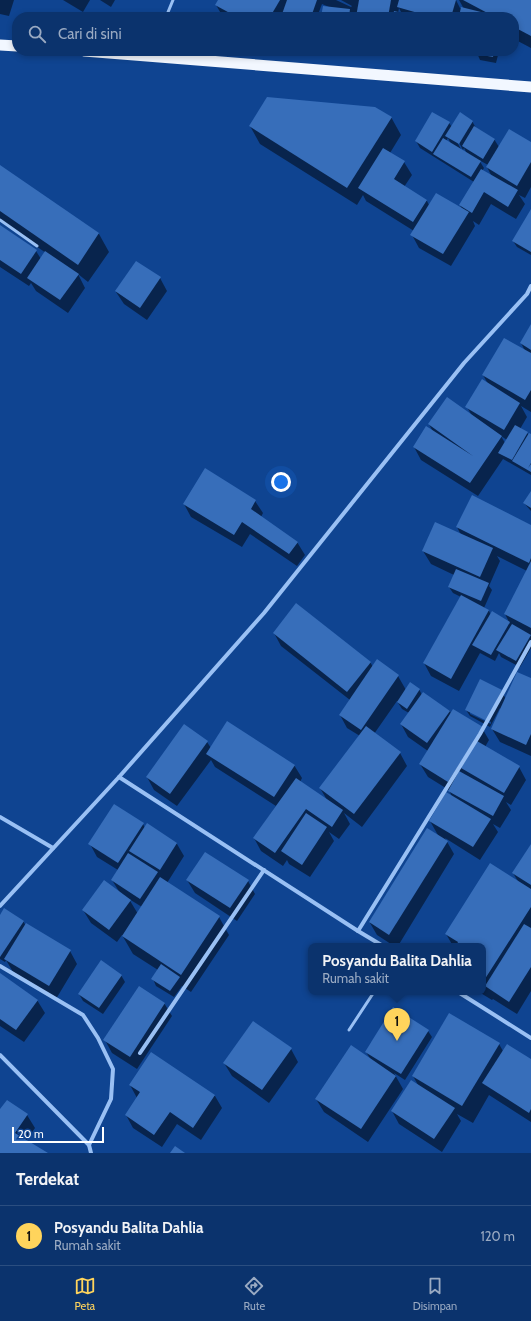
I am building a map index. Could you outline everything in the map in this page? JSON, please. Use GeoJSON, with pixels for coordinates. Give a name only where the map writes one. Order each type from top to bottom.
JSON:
{"type":"FeatureCollection","features":[{"type":"Feature","properties":{"kind":"highway"},"geometry":{"type":"LineString","coordinates":[[0,45],[12,46]]}},
{"type":"Feature","properties":{"kind":"highway"},"geometry":{"type":"LineString","coordinates":[[185,56],[531,87]]}},
{"type":"Feature","properties":{"kind":"street"},"geometry":{"type":"LineString","coordinates":[[0,906],[119,777],[264,613],[464,363],[527,294],[531,286]]}},
{"type":"Feature","properties":{"kind":"street"},"geometry":{"type":"LineString","coordinates":[[527,294],[531,296]]}},
{"type":"Feature","properties":{"kind":"street"},"geometry":{"type":"LineString","coordinates":[[358,931],[476,740],[531,642]]}},
{"type":"Feature","properties":{"kind":"street"},"geometry":{"type":"LineString","coordinates":[[119,777],[378,943]]}},
{"type":"Feature","properties":{"kind":"street"},"geometry":{"type":"LineString","coordinates":[[0,817],[53,848]]}},
{"type":"Feature","properties":{"kind":"street"},"geometry":{"type":"LineString","coordinates":[[140,1053],[264,870]]}},
{"type":"Feature","properties":{"kind":"street"},"geometry":{"type":"LineString","coordinates":[[0,966],[82,1015],[98,1038],[113,1069],[111,1099],[89,1145]]}},
{"type":"Feature","properties":{"kind":"street"},"geometry":{"type":"LineString","coordinates":[[463,995],[531,1038]]}},
{"type":"Feature","properties":{"kind":"street"},"geometry":{"type":"LineString","coordinates":[[0,1055],[89,1145],[91,1153]]}},
{"type":"Feature","properties":{"kind":"lane"},"geometry":{"type":"LineString","coordinates":[[168,12],[172,1]]}},
{"type":"Feature","properties":{"kind":"lane"},"geometry":{"type":"LineString","coordinates":[[0,220],[37,246]]}},
{"type":"Feature","properties":{"kind":"lane"},"geometry":{"type":"LineString","coordinates":[[350,1030],[372,995]]}},
{"type":"Feature","properties":{"kind":"building"},"geometry":{"type":"Polygon","coordinates":[[[218,0],[280,0],[273,12],[228,12],[215,5],[218,0]]]}},
{"type":"Feature","properties":{"kind":"building"},"geometry":{"type":"Polygon","coordinates":[[[287,0],[317,0],[313,12],[283,12],[287,0]]]}},
{"type":"Feature","properties":{"kind":"building"},"geometry":{"type":"Polygon","coordinates":[[[359,0],[391,0],[389,12],[357,12],[359,0]]]}},
{"type":"Feature","properties":{"kind":"building"},"geometry":{"type":"Polygon","coordinates":[[[399,0],[456,0],[452,12],[414,12],[397,7],[399,0]]]}},
{"type":"Feature","properties":{"kind":"building"},"geometry":{"type":"Polygon","coordinates":[[[463,0],[531,0],[531,36],[519,30],[519,12],[486,12],[463,0]]]}},
{"type":"Feature","properties":{"kind":"building"},"geometry":{"type":"Polygon","coordinates":[[[323,6],[350,9],[350,12],[322,12],[323,6]]]}},
{"type":"Feature","properties":{"kind":"building"},"geometry":{"type":"Polygon","coordinates":[[[461,7],[481,12],[460,12],[461,7]]]}},
{"type":"Feature","properties":{"kind":"building"},"geometry":{"type":"Polygon","coordinates":[[[267,97],[375,107],[392,117],[347,188],[249,126],[267,97]]]}},
{"type":"Feature","properties":{"kind":"building"},"geometry":{"type":"Polygon","coordinates":[[[432,112],[450,122],[432,152],[415,141],[432,112]]]}},
{"type":"Feature","properties":{"kind":"building"},"geometry":{"type":"Polygon","coordinates":[[[460,112],[473,121],[459,144],[445,136],[460,112]]]}},
{"type":"Feature","properties":{"kind":"building"},"geometry":{"type":"Polygon","coordinates":[[[474,126],[495,139],[483,159],[462,146],[474,126]]]}},
{"type":"Feature","properties":{"kind":"building"},"geometry":{"type":"Polygon","coordinates":[[[509,129],[531,142],[531,162],[517,186],[486,167],[509,129]]]}},
{"type":"Feature","properties":{"kind":"building"},"geometry":{"type":"Polygon","coordinates":[[[443,138],[481,161],[471,177],[433,154],[443,138]]]}},
{"type":"Feature","properties":{"kind":"building"},"geometry":{"type":"Polygon","coordinates":[[[383,148],[405,161],[394,179],[427,200],[413,222],[358,188],[383,148]]]}},
{"type":"Feature","properties":{"kind":"building"},"geometry":{"type":"Polygon","coordinates":[[[0,165],[99,233],[78,265],[0,211],[0,165]]]}},
{"type":"Feature","properties":{"kind":"building"},"geometry":{"type":"Polygon","coordinates":[[[481,169],[518,190],[508,207],[484,192],[472,213],[459,205],[481,169]]]}},
{"type":"Feature","properties":{"kind":"building"},"geometry":{"type":"Polygon","coordinates":[[[436,193],[469,212],[443,254],[410,235],[436,193]]]}},
{"type":"Feature","properties":{"kind":"building"},"geometry":{"type":"Polygon","coordinates":[[[531,209],[531,252],[512,241],[531,209]]]}},
{"type":"Feature","properties":{"kind":"building"},"geometry":{"type":"Polygon","coordinates":[[[0,225],[37,250],[21,274],[0,260],[0,225]]]}},
{"type":"Feature","properties":{"kind":"building"},"geometry":{"type":"Polygon","coordinates":[[[45,251],[79,274],[60,300],[27,278],[45,251]]]}},
{"type":"Feature","properties":{"kind":"building"},"geometry":{"type":"Polygon","coordinates":[[[136,261],[161,277],[140,308],[115,291],[136,261]]]}},
{"type":"Feature","properties":{"kind":"building"},"geometry":{"type":"Polygon","coordinates":[[[531,324],[531,350],[520,343],[531,324]]]}},
{"type":"Feature","properties":{"kind":"building"},"geometry":{"type":"Polygon","coordinates":[[[504,338],[531,353],[531,390],[525,400],[482,375],[504,338]]]}},
{"type":"Feature","properties":{"kind":"building"},"geometry":{"type":"Polygon","coordinates":[[[482,379],[520,403],[504,430],[465,407],[482,379]]]}},
{"type":"Feature","properties":{"kind":"building"},"geometry":{"type":"Polygon","coordinates":[[[447,397],[502,436],[470,483],[413,447],[426,426],[473,456],[428,424],[447,397]]]}},
{"type":"Feature","properties":{"kind":"building"},"geometry":{"type":"Polygon","coordinates":[[[515,425],[528,432],[512,460],[498,453],[515,425]]]}},
{"type":"Feature","properties":{"kind":"building"},"geometry":{"type":"Polygon","coordinates":[[[529,433],[531,434],[531,463],[528,468],[531,464],[531,472],[512,461],[529,433]]]}},
{"type":"Feature","properties":{"kind":"building"},"geometry":{"type":"Polygon","coordinates":[[[205,468],[256,500],[251,509],[298,542],[289,554],[242,522],[234,535],[183,504],[205,468]]]}},
{"type":"Feature","properties":{"kind":"building"},"geometry":{"type":"Polygon","coordinates":[[[531,491],[531,508],[523,503],[531,491]]]}},
{"type":"Feature","properties":{"kind":"building"},"geometry":{"type":"Polygon","coordinates":[[[472,495],[531,525],[531,558],[529,563],[456,527],[472,495]]]}},
{"type":"Feature","properties":{"kind":"building"},"geometry":{"type":"Polygon","coordinates":[[[435,522],[493,548],[480,577],[422,551],[435,522]]]}},
{"type":"Feature","properties":{"kind":"building"},"geometry":{"type":"Polygon","coordinates":[[[531,561],[531,628],[504,614],[531,561]]]}},
{"type":"Feature","properties":{"kind":"building"},"geometry":{"type":"Polygon","coordinates":[[[456,569],[489,583],[481,601],[448,587],[456,569]]]}},
{"type":"Feature","properties":{"kind":"building"},"geometry":{"type":"Polygon","coordinates":[[[461,595],[489,610],[451,679],[423,663],[461,595]]]}},
{"type":"Feature","properties":{"kind":"building"},"geometry":{"type":"Polygon","coordinates":[[[296,603],[371,662],[347,692],[273,633],[296,603]]]}},
{"type":"Feature","properties":{"kind":"building"},"geometry":{"type":"Polygon","coordinates":[[[492,611],[510,622],[491,655],[472,645],[492,611]]]}},
{"type":"Feature","properties":{"kind":"building"},"geometry":{"type":"Polygon","coordinates":[[[512,624],[531,635],[516,661],[496,650],[512,624]]]}},
{"type":"Feature","properties":{"kind":"building"},"geometry":{"type":"Polygon","coordinates":[[[377,659],[399,675],[361,730],[339,715],[377,659]]]}},
{"type":"Feature","properties":{"kind":"building"},"geometry":{"type":"Polygon","coordinates":[[[517,672],[531,678],[531,734],[526,745],[491,729],[517,672]]]}},
{"type":"Feature","properties":{"kind":"building"},"geometry":{"type":"Polygon","coordinates":[[[480,679],[502,690],[487,721],[465,710],[480,679]]]}},
{"type":"Feature","properties":{"kind":"building"},"geometry":{"type":"Polygon","coordinates":[[[410,682],[420,689],[407,709],[397,702],[410,682]]]}},
{"type":"Feature","properties":{"kind":"building"},"geometry":{"type":"Polygon","coordinates":[[[423,692],[450,711],[427,743],[400,724],[423,692]]]}},
{"type":"Feature","properties":{"kind":"building"},"geometry":{"type":"Polygon","coordinates":[[[453,709],[483,727],[448,782],[419,764],[453,709]]]}},
{"type":"Feature","properties":{"kind":"building"},"geometry":{"type":"Polygon","coordinates":[[[227,721],[295,765],[274,797],[206,754],[227,721]]]}},
{"type":"Feature","properties":{"kind":"building"},"geometry":{"type":"Polygon","coordinates":[[[184,724],[208,741],[170,794],[146,777],[184,724]]]}},
{"type":"Feature","properties":{"kind":"building"},"geometry":{"type":"Polygon","coordinates":[[[366,726],[401,752],[354,814],[319,788],[366,726]]]}},
{"type":"Feature","properties":{"kind":"building"},"geometry":{"type":"Polygon","coordinates":[[[477,741],[520,766],[504,793],[461,768],[477,741]]]}},
{"type":"Feature","properties":{"kind":"building"},"geometry":{"type":"Polygon","coordinates":[[[459,771],[504,796],[493,816],[448,791],[459,771]]]}},
{"type":"Feature","properties":{"kind":"building"},"geometry":{"type":"Polygon","coordinates":[[[296,778],[343,810],[332,827],[306,809],[275,853],[253,838],[296,778]]]}},
{"type":"Feature","properties":{"kind":"building"},"geometry":{"type":"Polygon","coordinates":[[[446,792],[491,819],[473,847],[429,821],[446,792]]]}},
{"type":"Feature","properties":{"kind":"building"},"geometry":{"type":"Polygon","coordinates":[[[114,804],[144,823],[118,863],[88,844],[114,804]]]}},
{"type":"Feature","properties":{"kind":"building"},"geometry":{"type":"Polygon","coordinates":[[[306,813],[327,827],[302,865],[281,851],[306,813]]]}},
{"type":"Feature","properties":{"kind":"building"},"geometry":{"type":"Polygon","coordinates":[[[147,823],[177,843],[160,870],[129,851],[147,823]]]}},
{"type":"Feature","properties":{"kind":"building"},"geometry":{"type":"Polygon","coordinates":[[[427,828],[448,841],[389,935],[369,922],[427,828]]]}},
{"type":"Feature","properties":{"kind":"building"},"geometry":{"type":"Polygon","coordinates":[[[531,844],[531,885],[512,873],[531,844]]]}},
{"type":"Feature","properties":{"kind":"building"},"geometry":{"type":"Polygon","coordinates":[[[205,852],[249,880],[230,908],[186,880],[205,852]]]}},
{"type":"Feature","properties":{"kind":"building"},"geometry":{"type":"Polygon","coordinates":[[[128,853],[158,872],[140,899],[111,880],[128,853]]]}},
{"type":"Feature","properties":{"kind":"building"},"geometry":{"type":"Polygon","coordinates":[[[490,863],[531,889],[531,907],[486,977],[486,943],[458,943],[445,934],[490,863]]]}},
{"type":"Feature","properties":{"kind":"building"},"geometry":{"type":"Polygon","coordinates":[[[160,877],[220,916],[181,975],[122,936],[160,877]]]}},
{"type":"Feature","properties":{"kind":"building"},"geometry":{"type":"Polygon","coordinates":[[[104,880],[131,900],[109,930],[82,910],[104,880]]]}},
{"type":"Feature","properties":{"kind":"building"},"geometry":{"type":"Polygon","coordinates":[[[4,908],[24,921],[0,957],[0,915],[4,908]]]}},
{"type":"Feature","properties":{"kind":"building"},"geometry":{"type":"Polygon","coordinates":[[[26,923],[71,950],[49,986],[4,959],[26,923]]]}},
{"type":"Feature","properties":{"kind":"building"},"geometry":{"type":"Polygon","coordinates":[[[524,924],[531,928],[531,967],[509,1002],[486,987],[524,924]]]}},
{"type":"Feature","properties":{"kind":"building"},"geometry":{"type":"Polygon","coordinates":[[[101,960],[122,975],[99,1008],[78,994],[101,960]]]}},
{"type":"Feature","properties":{"kind":"building"},"geometry":{"type":"Polygon","coordinates":[[[161,964],[180,977],[170,991],[151,979],[161,964]]]}},
{"type":"Feature","properties":{"kind":"building"},"geometry":{"type":"Polygon","coordinates":[[[0,973],[38,1000],[16,1030],[0,1019],[0,973]]]}},
{"type":"Feature","properties":{"kind":"building"},"geometry":{"type":"Polygon","coordinates":[[[139,986],[165,1003],[130,1057],[103,1040],[139,986]]]}},
{"type":"Feature","properties":{"kind":"building"},"geometry":{"type":"Polygon","coordinates":[[[393,1007],[429,1030],[401,1074],[365,1052],[393,1007]]]}},
{"type":"Feature","properties":{"kind":"building"},"geometry":{"type":"Polygon","coordinates":[[[449,1013],[500,1043],[462,1106],[412,1076],[449,1013]]]}},
{"type":"Feature","properties":{"kind":"building"},"geometry":{"type":"Polygon","coordinates":[[[253,1021],[292,1048],[262,1090],[223,1063],[253,1021]]]}},
{"type":"Feature","properties":{"kind":"building"},"geometry":{"type":"Polygon","coordinates":[[[507,1044],[531,1059],[531,1109],[529,1113],[482,1083],[507,1044]]]}},
{"type":"Feature","properties":{"kind":"building"},"geometry":{"type":"Polygon","coordinates":[[[351,1045],[396,1076],[361,1129],[315,1099],[351,1045]]]}},
{"type":"Feature","properties":{"kind":"building"},"geometry":{"type":"Polygon","coordinates":[[[151,1052],[215,1095],[193,1128],[170,1112],[154,1135],[125,1115],[140,1092],[129,1085],[151,1052]]]}},
{"type":"Feature","properties":{"kind":"building"},"geometry":{"type":"Polygon","coordinates":[[[411,1080],[455,1108],[434,1139],[391,1111],[411,1080]]]}},
{"type":"Feature","properties":{"kind":"building"},"geometry":{"type":"Polygon","coordinates":[[[7,1100],[28,1114],[15,1133],[48,1153],[0,1153],[0,1109],[7,1100]]]}},
{"type":"Feature","properties":{"kind":"building"},"geometry":{"type":"Polygon","coordinates":[[[175,1146],[185,1153],[170,1153],[175,1146]]]}},
{"type":"Feature","properties":{"kind":"place","name":"Posyandu Balita Dahlia"},"geometry":{"type":"Point","coordinates":[397,1041]}}]}
